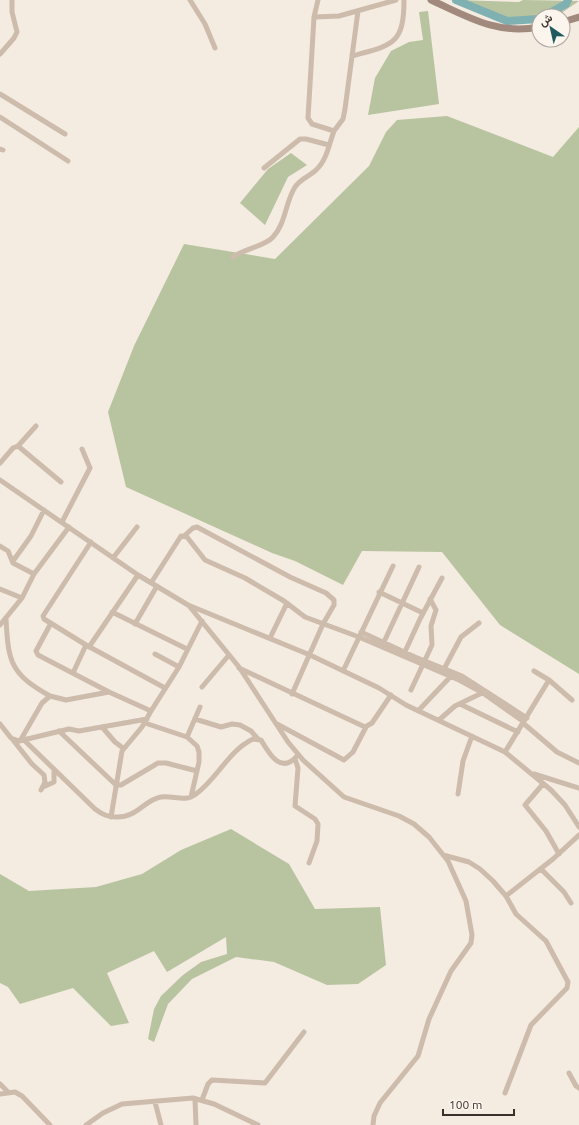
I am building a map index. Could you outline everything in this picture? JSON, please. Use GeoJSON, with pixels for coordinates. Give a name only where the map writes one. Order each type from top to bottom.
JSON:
{"type":"FeatureCollection","features":[{"type":"Feature","properties":{"kind":"main road"},"geometry":{"type":"LineString","coordinates":[[431,0],[496,28],[513,30],[531,28]]}},
{"type":"Feature","properties":{"kind":"street"},"geometry":{"type":"LineString","coordinates":[[0,54],[14,38],[17,32],[12,12],[12,0]]}},
{"type":"Feature","properties":{"kind":"street"},"geometry":{"type":"LineString","coordinates":[[190,0],[205,24],[215,48]]}},
{"type":"Feature","properties":{"kind":"street"},"geometry":{"type":"LineString","coordinates":[[318,0],[314,17],[308,118],[312,124],[334,131]]}},
{"type":"Feature","properties":{"kind":"street"},"geometry":{"type":"LineString","coordinates":[[314,17],[327,17],[358,11],[396,0]]}},
{"type":"Feature","properties":{"kind":"street"},"geometry":{"type":"LineString","coordinates":[[352,56],[386,45],[401,33],[404,18],[404,0]]}},
{"type":"Feature","properties":{"kind":"street"},"geometry":{"type":"LineString","coordinates":[[233,257],[241,251],[265,243],[273,238],[281,226],[291,195],[296,185],[316,170],[326,155],[334,131],[343,119],[358,11]]}},
{"type":"Feature","properties":{"kind":"street"},"geometry":{"type":"LineString","coordinates":[[0,94],[65,134]]}},
{"type":"Feature","properties":{"kind":"street"},"geometry":{"type":"LineString","coordinates":[[0,117],[68,161]]}},
{"type":"Feature","properties":{"kind":"street"},"geometry":{"type":"LineString","coordinates":[[264,168],[300,139],[306,139],[329,145]]}},
{"type":"Feature","properties":{"kind":"street"},"geometry":{"type":"LineString","coordinates":[[0,463],[36,426]]}},
{"type":"Feature","properties":{"kind":"street"},"geometry":{"type":"LineString","coordinates":[[18,446],[61,482]]}},
{"type":"Feature","properties":{"kind":"street"},"geometry":{"type":"LineString","coordinates":[[62,522],[90,468],[82,450]]}},
{"type":"Feature","properties":{"kind":"street"},"geometry":{"type":"LineString","coordinates":[[0,480],[138,575],[188,605],[310,655],[391,695],[418,711],[505,752],[533,774],[565,805],[579,827]]}},
{"type":"Feature","properties":{"kind":"street"},"geometry":{"type":"LineString","coordinates":[[13,561],[31,536],[44,510]]}},
{"type":"Feature","properties":{"kind":"street"},"geometry":{"type":"LineString","coordinates":[[0,625],[22,598],[34,574],[69,527]]}},
{"type":"Feature","properties":{"kind":"street"},"geometry":{"type":"LineString","coordinates":[[113,558],[137,527]]}},
{"type":"Feature","properties":{"kind":"street"},"geometry":{"type":"LineString","coordinates":[[151,583],[181,536],[184,536],[193,528],[197,527],[290,577],[326,593],[334,600],[334,605],[323,624],[292,694]]}},
{"type":"Feature","properties":{"kind":"street"},"geometry":{"type":"LineString","coordinates":[[184,536],[187,537],[205,560],[245,578],[286,603],[305,617],[360,635],[404,655],[452,674]]}},
{"type":"Feature","properties":{"kind":"street"},"geometry":{"type":"LineString","coordinates":[[90,542],[43,616],[44,619],[88,646],[165,688]]}},
{"type":"Feature","properties":{"kind":"street"},"geometry":{"type":"LineString","coordinates":[[0,546],[8,551],[16,565],[34,574]]}},
{"type":"Feature","properties":{"kind":"street"},"geometry":{"type":"LineString","coordinates":[[344,671],[379,592],[393,566]]}},
{"type":"Feature","properties":{"kind":"street"},"geometry":{"type":"LineString","coordinates":[[383,645],[401,603],[419,567]]}},
{"type":"Feature","properties":{"kind":"street"},"geometry":{"type":"LineString","coordinates":[[73,674],[88,646],[138,575]]}},
{"type":"Feature","properties":{"kind":"street"},"geometry":{"type":"LineString","coordinates":[[404,655],[423,613],[442,578]]}},
{"type":"Feature","properties":{"kind":"street"},"geometry":{"type":"LineString","coordinates":[[135,624],[157,586]]}},
{"type":"Feature","properties":{"kind":"street"},"geometry":{"type":"LineString","coordinates":[[0,589],[22,598]]}},
{"type":"Feature","properties":{"kind":"street"},"geometry":{"type":"LineString","coordinates":[[379,592],[423,613]]}},
{"type":"Feature","properties":{"kind":"street"},"geometry":{"type":"LineString","coordinates":[[411,690],[432,643],[431,626],[436,611],[430,599]]}},
{"type":"Feature","properties":{"kind":"street"},"geometry":{"type":"LineString","coordinates":[[270,638],[286,603]]}},
{"type":"Feature","properties":{"kind":"street"},"geometry":{"type":"LineString","coordinates":[[188,605],[239,667],[282,732],[296,757],[298,768],[295,806],[315,819],[318,824],[317,841],[309,863]]}},
{"type":"Feature","properties":{"kind":"street"},"geometry":{"type":"LineString","coordinates":[[112,612],[187,649]]}},
{"type":"Feature","properties":{"kind":"street"},"geometry":{"type":"LineString","coordinates":[[111,817],[123,748],[146,721],[165,688],[179,668],[187,649],[209,614]]}},
{"type":"Feature","properties":{"kind":"street"},"geometry":{"type":"LineString","coordinates":[[6,618],[9,652],[15,669],[21,677],[50,696],[66,700],[109,692]]}},
{"type":"Feature","properties":{"kind":"street"},"geometry":{"type":"LineString","coordinates":[[51,623],[36,651],[38,656],[151,712]]}},
{"type":"Feature","properties":{"kind":"street"},"geometry":{"type":"LineString","coordinates":[[444,669],[461,637],[479,623]]}},
{"type":"Feature","properties":{"kind":"street"},"geometry":{"type":"LineString","coordinates":[[155,654],[179,668]]}},
{"type":"Feature","properties":{"kind":"street"},"geometry":{"type":"LineString","coordinates":[[202,687],[229,655]]}},
{"type":"Feature","properties":{"kind":"street"},"geometry":{"type":"LineString","coordinates":[[423,663],[444,669],[485,692],[525,721],[557,752],[579,763]]}},
{"type":"Feature","properties":{"kind":"street"},"geometry":{"type":"LineString","coordinates":[[239,667],[355,724],[366,727]]}},
{"type":"Feature","properties":{"kind":"street"},"geometry":{"type":"LineString","coordinates":[[534,671],[549,680],[572,700]]}},
{"type":"Feature","properties":{"kind":"street"},"geometry":{"type":"LineString","coordinates":[[418,711],[452,674]]}},
{"type":"Feature","properties":{"kind":"street"},"geometry":{"type":"LineString","coordinates":[[505,752],[549,680]]}},
{"type":"Feature","properties":{"kind":"street"},"geometry":{"type":"LineString","coordinates":[[439,720],[460,704],[485,692]]}},
{"type":"Feature","properties":{"kind":"street"},"geometry":{"type":"LineString","coordinates":[[276,724],[344,760],[353,752],[366,727],[372,723],[391,695]]}},
{"type":"Feature","properties":{"kind":"street"},"geometry":{"type":"LineString","coordinates":[[22,740],[42,703],[50,696]]}},
{"type":"Feature","properties":{"kind":"street"},"geometry":{"type":"LineString","coordinates":[[460,704],[518,732]]}},
{"type":"Feature","properties":{"kind":"street"},"geometry":{"type":"LineString","coordinates":[[187,737],[200,707]]}},
{"type":"Feature","properties":{"kind":"street"},"geometry":{"type":"LineString","coordinates":[[195,719],[221,727],[232,724],[240,725],[251,731],[276,761],[288,763],[296,757]]}},
{"type":"Feature","properties":{"kind":"street"},"geometry":{"type":"LineString","coordinates":[[12,739],[22,740],[69,729],[79,731],[146,721],[187,737],[196,743],[199,749],[197,771],[191,797]]}},
{"type":"Feature","properties":{"kind":"street"},"geometry":{"type":"LineString","coordinates":[[0,724],[32,764],[44,774],[45,779],[42,788],[54,782],[54,769]]}},
{"type":"Feature","properties":{"kind":"street"},"geometry":{"type":"LineString","coordinates":[[102,727],[115,742],[123,748]]}},
{"type":"Feature","properties":{"kind":"street"},"geometry":{"type":"LineString","coordinates":[[59,731],[116,785],[121,785],[158,763],[166,763],[197,771]]}},
{"type":"Feature","properties":{"kind":"street"},"geometry":{"type":"LineString","coordinates":[[282,732],[290,731]]}},
{"type":"Feature","properties":{"kind":"street"},"geometry":{"type":"LineString","coordinates":[[458,794],[463,761],[472,736]]}},
{"type":"Feature","properties":{"kind":"street"},"geometry":{"type":"LineString","coordinates":[[22,740],[95,809],[102,814],[111,817],[131,816],[160,797],[180,799],[191,797],[209,783],[234,752],[250,741],[258,739]]}},
{"type":"Feature","properties":{"kind":"street"},"geometry":{"type":"LineString","coordinates":[[296,757],[344,797],[399,816],[414,824],[429,837],[443,855],[466,901],[472,935],[471,943],[451,971],[429,1019],[424,1041],[418,1056],[380,1103],[374,1116],[373,1125]]}},
{"type":"Feature","properties":{"kind":"street"},"geometry":{"type":"LineString","coordinates":[[533,774],[579,788]]}},
{"type":"Feature","properties":{"kind":"street"},"geometry":{"type":"LineString","coordinates":[[543,784],[525,804],[546,831],[559,854]]}},
{"type":"Feature","properties":{"kind":"street"},"geometry":{"type":"LineString","coordinates":[[506,896],[559,854],[579,835]]}},
{"type":"Feature","properties":{"kind":"street"},"geometry":{"type":"LineString","coordinates":[[443,855],[469,862],[480,869],[506,896],[516,914],[546,941],[569,984],[531,1025],[505,1093]]}},
{"type":"Feature","properties":{"kind":"street"},"geometry":{"type":"LineString","coordinates":[[540,869],[553,884],[562,890],[571,903]]}},
{"type":"Feature","properties":{"kind":"street"},"geometry":{"type":"LineString","coordinates":[[202,1100],[208,1084],[212,1080],[265,1083],[304,1032]]}},
{"type":"Feature","properties":{"kind":"street"},"geometry":{"type":"LineString","coordinates":[[569,1073],[576,1086],[579,1088]]}},
{"type":"Feature","properties":{"kind":"street"},"geometry":{"type":"LineString","coordinates":[[0,1084],[8,1092]]}},
{"type":"Feature","properties":{"kind":"street"},"geometry":{"type":"LineString","coordinates":[[0,1094],[15,1092],[22,1096],[50,1125]]}},
{"type":"Feature","properties":{"kind":"street"},"geometry":{"type":"LineString","coordinates":[[195,1098],[196,1125]]}},
{"type":"Feature","properties":{"kind":"street"},"geometry":{"type":"LineString","coordinates":[[86,1125],[103,1113],[122,1104],[195,1098],[258,1125]]}},
{"type":"Feature","properties":{"kind":"street"},"geometry":{"type":"LineString","coordinates":[[155,1102],[161,1125]]}},
{"type":"Feature","properties":{"kind":"green space"},"geometry":{"type":"Polygon","coordinates":[[[459,0],[519,2],[523,0],[579,1],[569,8],[531,8],[531,20],[514,23],[470,7],[459,0]]]}},
{"type":"Feature","properties":{"kind":"green space"},"geometry":{"type":"Polygon","coordinates":[[[428,11],[439,104],[368,115],[375,78],[391,51],[409,42],[423,40],[419,12],[428,11]]]}},
{"type":"Feature","properties":{"kind":"green space"},"geometry":{"type":"Polygon","coordinates":[[[447,116],[553,157],[579,127],[579,674],[500,625],[442,552],[362,551],[343,585],[295,561],[272,553],[126,487],[108,412],[134,346],[184,244],[275,259],[369,166],[386,132],[397,120],[447,116]]]}},
{"type":"Feature","properties":{"kind":"green space"},"geometry":{"type":"Polygon","coordinates":[[[291,153],[307,165],[288,177],[265,225],[240,203],[268,169],[291,153]]]}},
{"type":"Feature","properties":{"kind":"green space"},"geometry":{"type":"Polygon","coordinates":[[[231,829],[289,864],[315,909],[380,907],[386,965],[358,984],[327,985],[274,962],[236,957],[192,979],[168,1004],[154,1042],[148,1039],[154,1009],[161,996],[183,975],[201,962],[227,954],[226,937],[167,972],[154,951],[107,973],[129,1023],[111,1026],[73,988],[20,1004],[8,987],[0,983],[0,874],[29,891],[96,887],[142,874],[181,850],[231,829]]]}},
{"type":"Feature","properties":{"kind":"waterway"},"geometry":{"type":"LineString","coordinates":[[456,0],[507,21],[531,20]]}},
{"type":"Feature","properties":{"kind":"waterway"},"geometry":{"type":"LineString","coordinates":[[559,8],[566,4],[568,0]]}}]}
